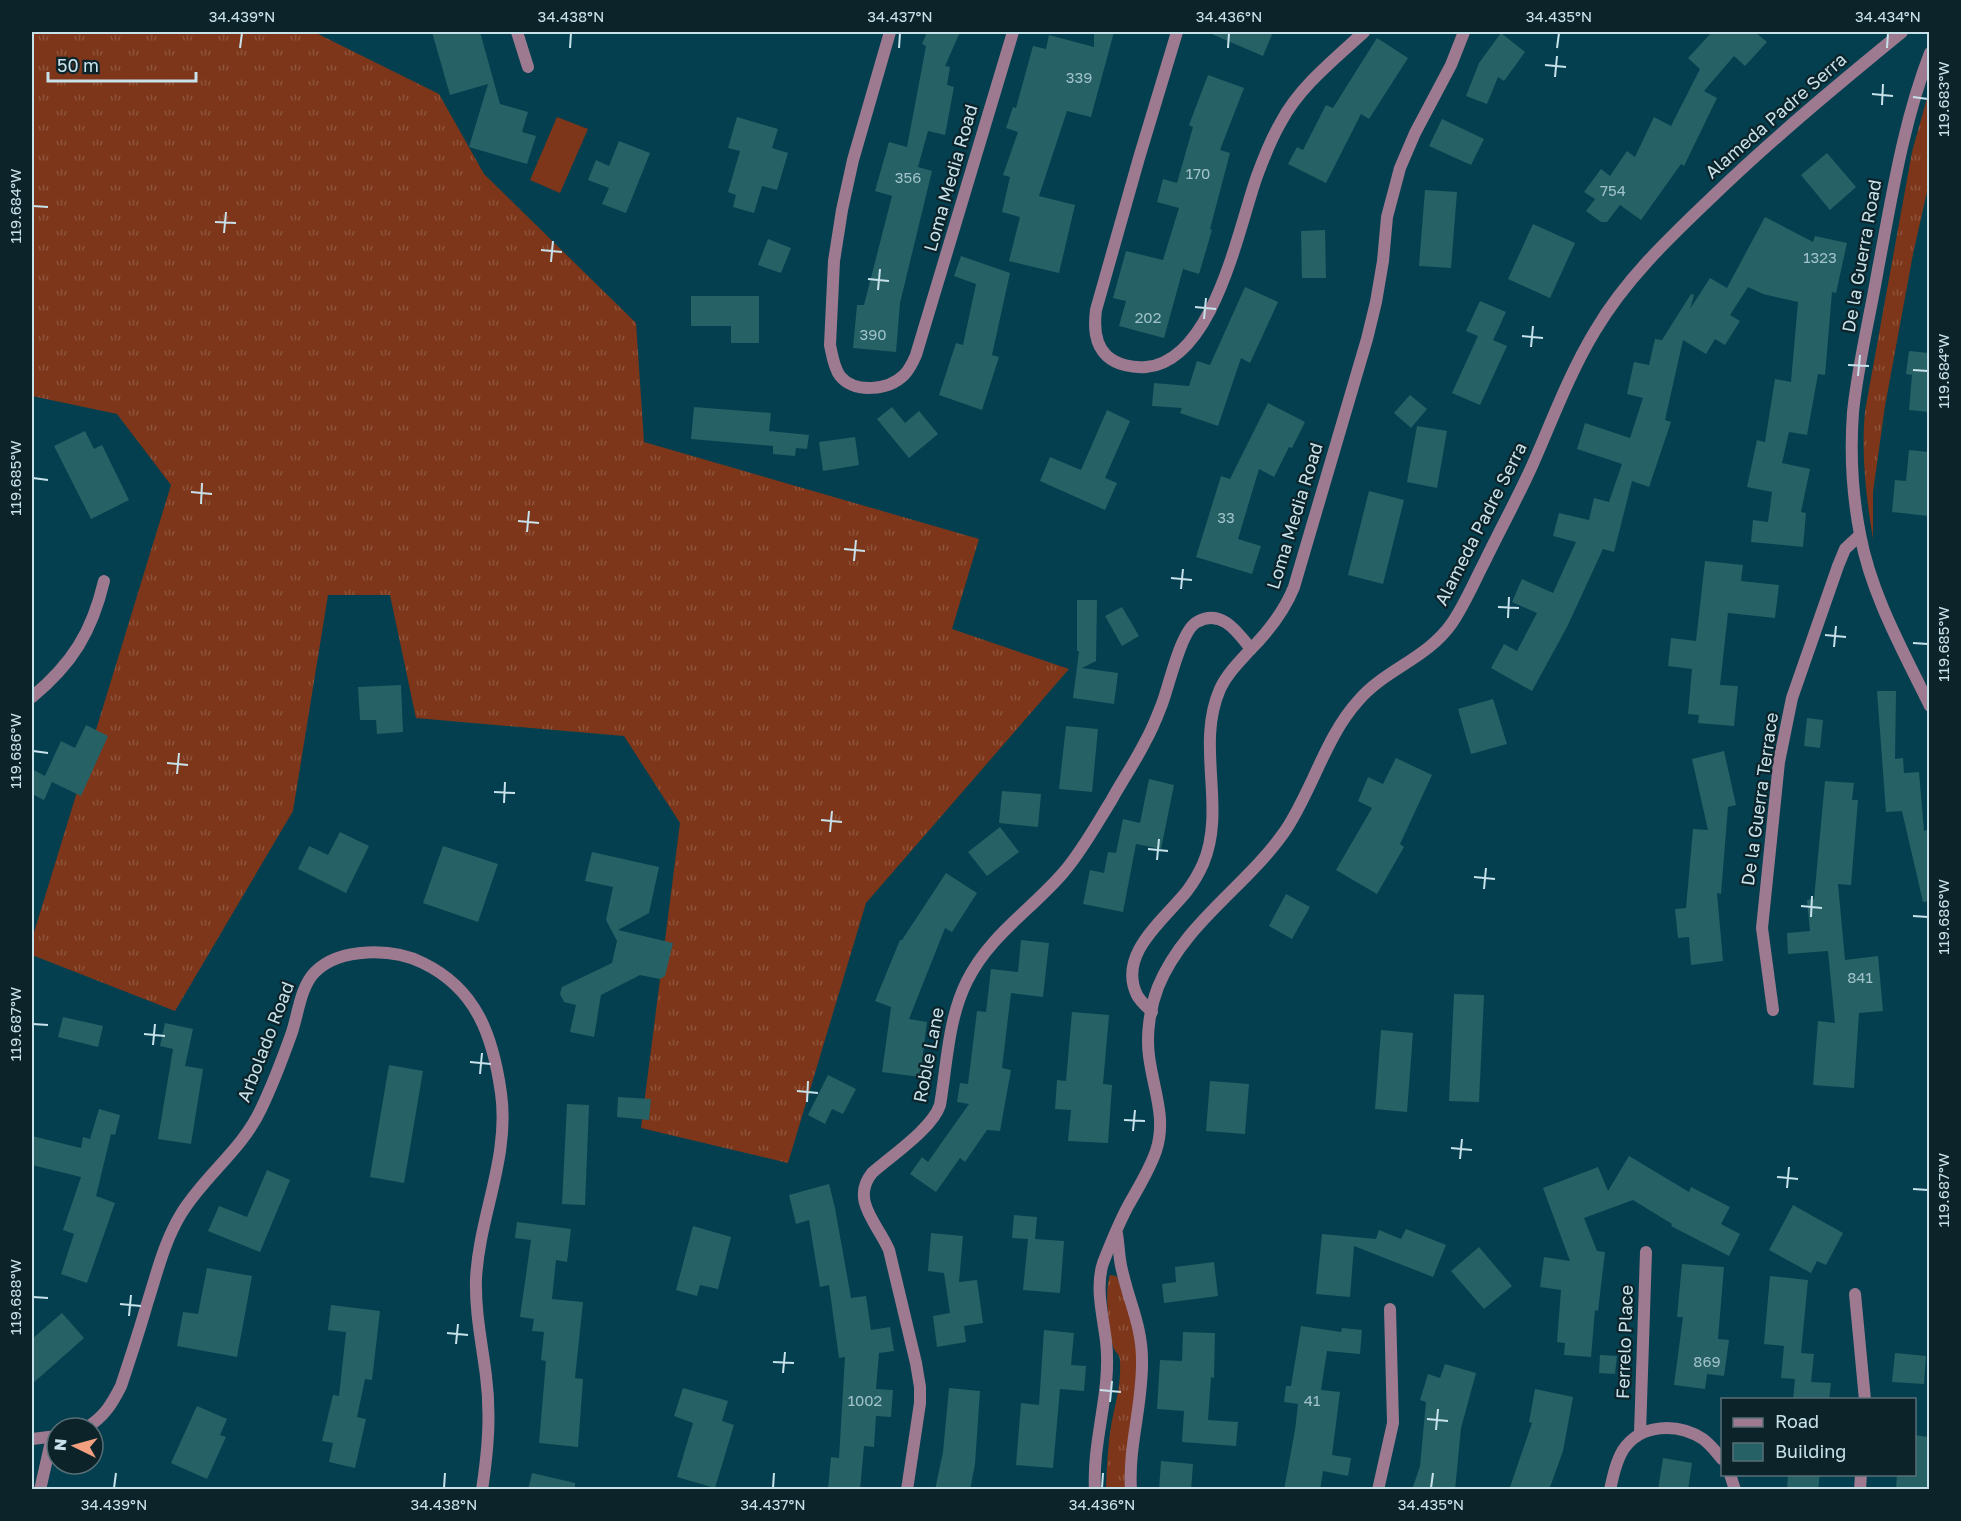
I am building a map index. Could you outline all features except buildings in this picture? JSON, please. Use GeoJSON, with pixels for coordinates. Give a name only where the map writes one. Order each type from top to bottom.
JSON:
{"type":"FeatureCollection","features":[{"type":"Feature","properties":{"kind":"street"},"geometry":{"type":"LineString","coordinates":[[517,32],[528,67]]}},
{"type":"Feature","properties":{"kind":"street","name":"Loma Media Road"},"geometry":{"type":"LineString","coordinates":[[890,32],[853,160],[834,261],[830,345],[832,356],[840,376],[849,382],[867,388],[877,388],[896,381],[904,375],[916,355],[1012,32]]}},
{"type":"Feature","properties":{"kind":"street"},"geometry":{"type":"LineString","coordinates":[[1177,32],[1138,158],[1096,310],[1094,327],[1101,347],[1107,356],[1118,363],[1129,366],[1151,367],[1172,357],[1187,345],[1204,322],[1219,294],[1257,176],[1282,120],[1301,93],[1364,32]]}},
{"type":"Feature","properties":{"kind":"street","name":"Loma Media Road"},"geometry":{"type":"LineString","coordinates":[[1152,1012],[1137,997],[1132,976],[1133,961],[1152,930],[1188,890],[1208,853],[1213,813],[1209,729],[1214,706],[1228,674],[1279,617],[1294,587],[1377,302],[1387,217],[1394,188],[1407,149],[1451,65],[1464,32]]}},
{"type":"Feature","properties":{"kind":"street","name":"Alameda Padre Serra"},"geometry":{"type":"LineString","coordinates":[[1095,1490],[1096,1452],[1107,1355],[1100,1282],[1103,1263],[1128,1206],[1150,1166],[1158,1141],[1160,1107],[1148,1043],[1158,988],[1166,971],[1187,939],[1224,897],[1261,861],[1286,829],[1335,736],[1355,704],[1377,683],[1416,658],[1437,641],[1452,622],[1472,589],[1529,473],[1562,394],[1601,321],[1621,292],[1661,246],[1781,132],[1902,32]]}},
{"type":"Feature","properties":{"kind":"street","name":"De la Guerra Road"},"geometry":{"type":"LineString","coordinates":[[1929,53],[1913,99],[1899,156],[1854,411],[1852,479],[1860,535],[1869,570],[1878,595],[1929,706]]}},
{"type":"Feature","properties":{"kind":"street","name":"De la Guerra Terrace"},"geometry":{"type":"LineString","coordinates":[[1773,1010],[1762,928],[1775,793],[1783,741],[1792,698],[1838,566],[1845,549],[1860,535]]}},
{"type":"Feature","properties":{"kind":"street"},"geometry":{"type":"LineString","coordinates":[[32,697],[65,667],[79,648],[90,627],[104,581]]}},
{"type":"Feature","properties":{"kind":"street","name":"Roble Lane"},"geometry":{"type":"LineString","coordinates":[[907,1490],[920,1403],[918,1377],[889,1250],[865,1206],[863,1191],[865,1183],[872,1173],[927,1126],[935,1116],[940,1105],[954,1014],[968,979],[988,947],[1050,887],[1088,839],[1145,742],[1163,703],[1184,638],[1190,627],[1203,620],[1217,618],[1224,620],[1232,626],[1251,650]]}},
{"type":"Feature","properties":{"kind":"street","name":"Arbolado Road"},"geometry":{"type":"LineString","coordinates":[[103,1416],[111,1406],[121,1386],[170,1235],[197,1190],[240,1143],[260,1110],[291,1035],[309,980],[317,970],[334,959],[355,954],[372,953],[414,958],[436,969],[456,984],[472,1002],[484,1025],[491,1047],[501,1095],[503,1128],[501,1151],[481,1237],[476,1279],[477,1311],[486,1378],[490,1434],[482,1490]]}},
{"type":"Feature","properties":{"kind":"street"},"geometry":{"type":"LineString","coordinates":[[1116,1234],[1121,1267],[1137,1321],[1142,1350],[1142,1382],[1133,1448],[1131,1490]]}},
{"type":"Feature","properties":{"kind":"street","name":"Ferrelo Place"},"geometry":{"type":"LineString","coordinates":[[1640,1433],[1646,1252]]}},
{"type":"Feature","properties":{"kind":"street"},"geometry":{"type":"LineString","coordinates":[[1855,1294],[1865,1398]]}},
{"type":"Feature","properties":{"kind":"street"},"geometry":{"type":"LineString","coordinates":[[1378,1490],[1393,1423],[1390,1309]]}},
{"type":"Feature","properties":{"kind":"street"},"geometry":{"type":"LineString","coordinates":[[1610,1490],[1615,1468],[1623,1450],[1640,1433],[1658,1428],[1682,1430],[1702,1438],[1721,1459]]}},
{"type":"Feature","properties":{"kind":"street"},"geometry":{"type":"LineString","coordinates":[[40,1490],[45,1472]]}},
{"type":"Feature","properties":{"kind":"green space"},"geometry":{"type":"Polygon","coordinates":[[[32,32],[314,32],[439,94],[484,174],[636,323],[644,442],[979,539],[952,629],[1069,669],[866,903],[788,1163],[641,1128],[680,823],[624,736],[416,718],[390,595],[328,595],[293,811],[175,1011],[32,955],[32,939],[171,485],[117,414],[32,396],[32,32]]]}},
{"type":"Feature","properties":{"kind":"green space"},"geometry":{"type":"Polygon","coordinates":[[[1929,91],[1929,183],[1913,254],[1885,406],[1873,492],[1873,539],[1865,475],[1865,411],[1912,152],[1929,91]]]}},
{"type":"Feature","properties":{"kind":"green space"},"geometry":{"type":"Polygon","coordinates":[[[557,117],[588,129],[560,193],[530,180],[557,117]]]}},
{"type":"Feature","properties":{"kind":"green space"},"geometry":{"type":"Polygon","coordinates":[[[1110,1275],[1118,1279],[1135,1332],[1138,1364],[1126,1489],[1106,1490],[1109,1440],[1119,1386],[1120,1367],[1109,1323],[1107,1290],[1110,1275]]]}}]}
